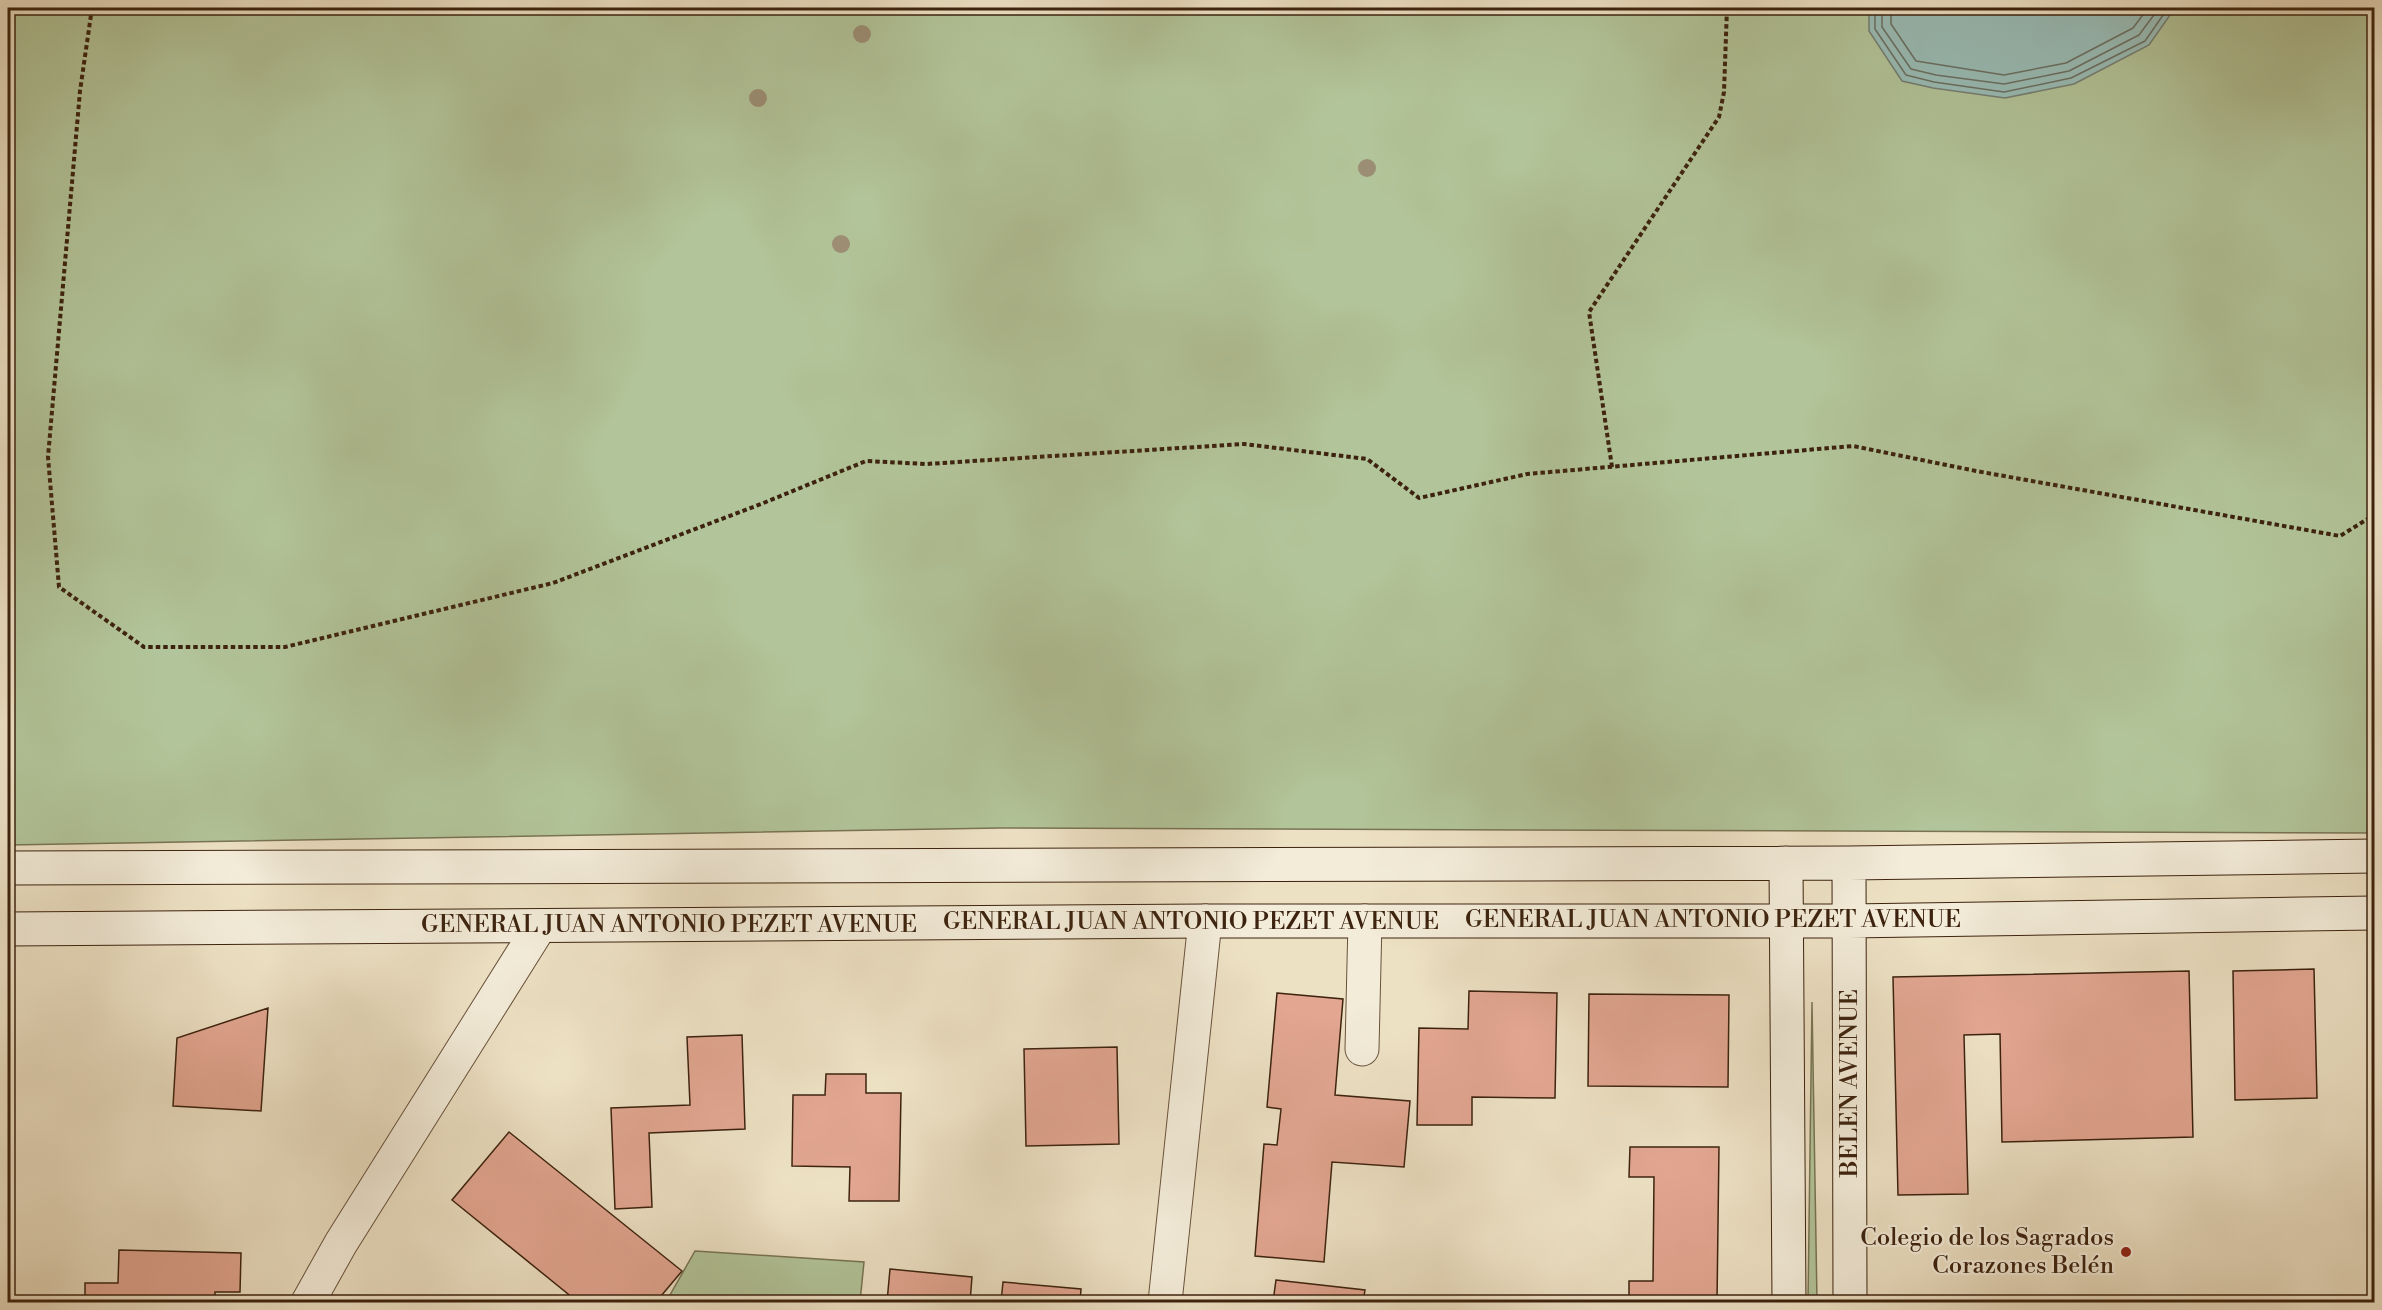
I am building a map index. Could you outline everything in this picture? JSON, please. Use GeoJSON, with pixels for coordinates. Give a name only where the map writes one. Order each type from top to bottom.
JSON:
{"type":"FeatureCollection","features":[{"type":"Feature","properties":{"kind":"street"},"geometry":{"type":"LineString","coordinates":[[8,868],[1849,863],[2374,856]]}},
{"type":"Feature","properties":{"kind":"street"},"geometry":{"type":"LineString","coordinates":[[1786,863],[1789,1302]]}},
{"type":"Feature","properties":{"kind":"street","name":"BELEN AVENUE"},"geometry":{"type":"LineString","coordinates":[[1849,863],[1850,1302]]}},
{"type":"Feature","properties":{"kind":"street","name":"GENERAL JUAN ANTONIO PEZET AVENUE"},"geometry":{"type":"LineString","coordinates":[[8,929],[1205,921],[1849,921],[2374,913]]}},
{"type":"Feature","properties":{"kind":"street"},"geometry":{"type":"LineString","coordinates":[[1165,1302],[1205,921]]}},
{"type":"Feature","properties":{"kind":"street"},"geometry":{"type":"LineString","coordinates":[[1362,1049],[1365,921]]}},
{"type":"Feature","properties":{"kind":"street"},"geometry":{"type":"LineString","coordinates":[[308,1302],[341,1242],[540,926]]}},
{"type":"Feature","properties":{"kind":"path"},"geometry":{"type":"LineString","coordinates":[[92,8],[80,91],[48,458],[59,587],[144,647],[285,647],[553,583],[761,504],[866,461],[926,464],[1244,444],[1367,459],[1419,498],[1527,474],[1853,446],[1976,471],[2340,536],[2374,515]]}},
{"type":"Feature","properties":{"kind":"path"},"geometry":{"type":"LineString","coordinates":[[1612,467],[1589,312],[1719,117],[1724,92],[1727,8]]}},
{"type":"Feature","properties":{"kind":"green space"},"geometry":{"type":"Polygon","coordinates":[[[8,8],[2374,8],[2374,833],[999,828],[8,845],[8,8]]]}},
{"type":"Feature","properties":{"kind":"green space"},"geometry":{"type":"Polygon","coordinates":[[[1812,1002],[1817,1302],[1808,1302],[1812,1002]]]}},
{"type":"Feature","properties":{"kind":"green space"},"geometry":{"type":"Polygon","coordinates":[[[695,1251],[864,1262],[860,1302],[666,1302],[695,1251]]]}},
{"type":"Feature","properties":{"kind":"water"},"geometry":{"type":"Polygon","coordinates":[[[1869,8],[2175,8],[2149,45],[2074,84],[2005,98],[1933,88],[1902,81],[1869,31],[1869,8]]]}},
{"type":"Feature","properties":{"kind":"building"},"geometry":{"type":"Polygon","coordinates":[[[2314,969],[2317,1098],[2235,1100],[2233,971],[2314,969]]]}},
{"type":"Feature","properties":{"kind":"building"},"geometry":{"type":"Polygon","coordinates":[[[2189,971],[2193,1137],[2002,1142],[2000,1034],[1964,1035],[1968,1194],[1898,1195],[1893,977],[2189,971]]]}},
{"type":"Feature","properties":{"kind":"building"},"geometry":{"type":"Polygon","coordinates":[[[1469,991],[1557,993],[1555,1098],[1472,1097],[1472,1125],[1417,1125],[1419,1028],[1468,1029],[1469,991]]]}},
{"type":"Feature","properties":{"kind":"building"},"geometry":{"type":"Polygon","coordinates":[[[1277,993],[1343,999],[1335,1095],[1410,1101],[1404,1167],[1332,1162],[1324,1262],[1255,1256],[1264,1144],[1277,1145],[1281,1109],[1267,1107],[1277,993]]]}},
{"type":"Feature","properties":{"kind":"building"},"geometry":{"type":"Polygon","coordinates":[[[1589,994],[1729,995],[1728,1087],[1588,1086],[1589,994]]]}},
{"type":"Feature","properties":{"kind":"building"},"geometry":{"type":"Polygon","coordinates":[[[268,1008],[261,1111],[173,1106],[177,1038],[268,1008]]]}},
{"type":"Feature","properties":{"kind":"building"},"geometry":{"type":"Polygon","coordinates":[[[742,1035],[745,1129],[649,1133],[652,1207],[615,1209],[611,1108],[690,1105],[687,1037],[742,1035]]]}},
{"type":"Feature","properties":{"kind":"building"},"geometry":{"type":"Polygon","coordinates":[[[1117,1047],[1119,1144],[1026,1146],[1024,1049],[1117,1047]]]}},
{"type":"Feature","properties":{"kind":"building"},"geometry":{"type":"Polygon","coordinates":[[[826,1074],[866,1074],[866,1093],[901,1093],[899,1201],[849,1201],[850,1167],[792,1166],[793,1095],[825,1095],[826,1074]]]}},
{"type":"Feature","properties":{"kind":"building"},"geometry":{"type":"Polygon","coordinates":[[[509,1132],[682,1271],[656,1302],[578,1302],[452,1200],[509,1132]]]}},
{"type":"Feature","properties":{"kind":"building"},"geometry":{"type":"Polygon","coordinates":[[[1630,1147],[1719,1147],[1717,1302],[1629,1302],[1629,1281],[1653,1281],[1654,1177],[1629,1177],[1630,1147]]]}},
{"type":"Feature","properties":{"kind":"building"},"geometry":{"type":"Polygon","coordinates":[[[119,1250],[241,1253],[240,1292],[215,1292],[215,1302],[85,1302],[85,1283],[118,1283],[119,1250]]]}},
{"type":"Feature","properties":{"kind":"building"},"geometry":{"type":"Polygon","coordinates":[[[890,1269],[972,1277],[970,1302],[887,1302],[890,1269]]]}},
{"type":"Feature","properties":{"kind":"building"},"geometry":{"type":"Polygon","coordinates":[[[1276,1280],[1365,1290],[1363,1302],[1273,1302],[1276,1280]]]}},
{"type":"Feature","properties":{"kind":"building"},"geometry":{"type":"Polygon","coordinates":[[[1003,1282],[1081,1289],[1080,1302],[1001,1302],[1003,1282]]]}},
{"type":"Feature","properties":{"kind":"place","name":"Colegio de los Sagrados Corazones Belén"},"geometry":{"type":"Point","coordinates":[2126,1252]}}]}
